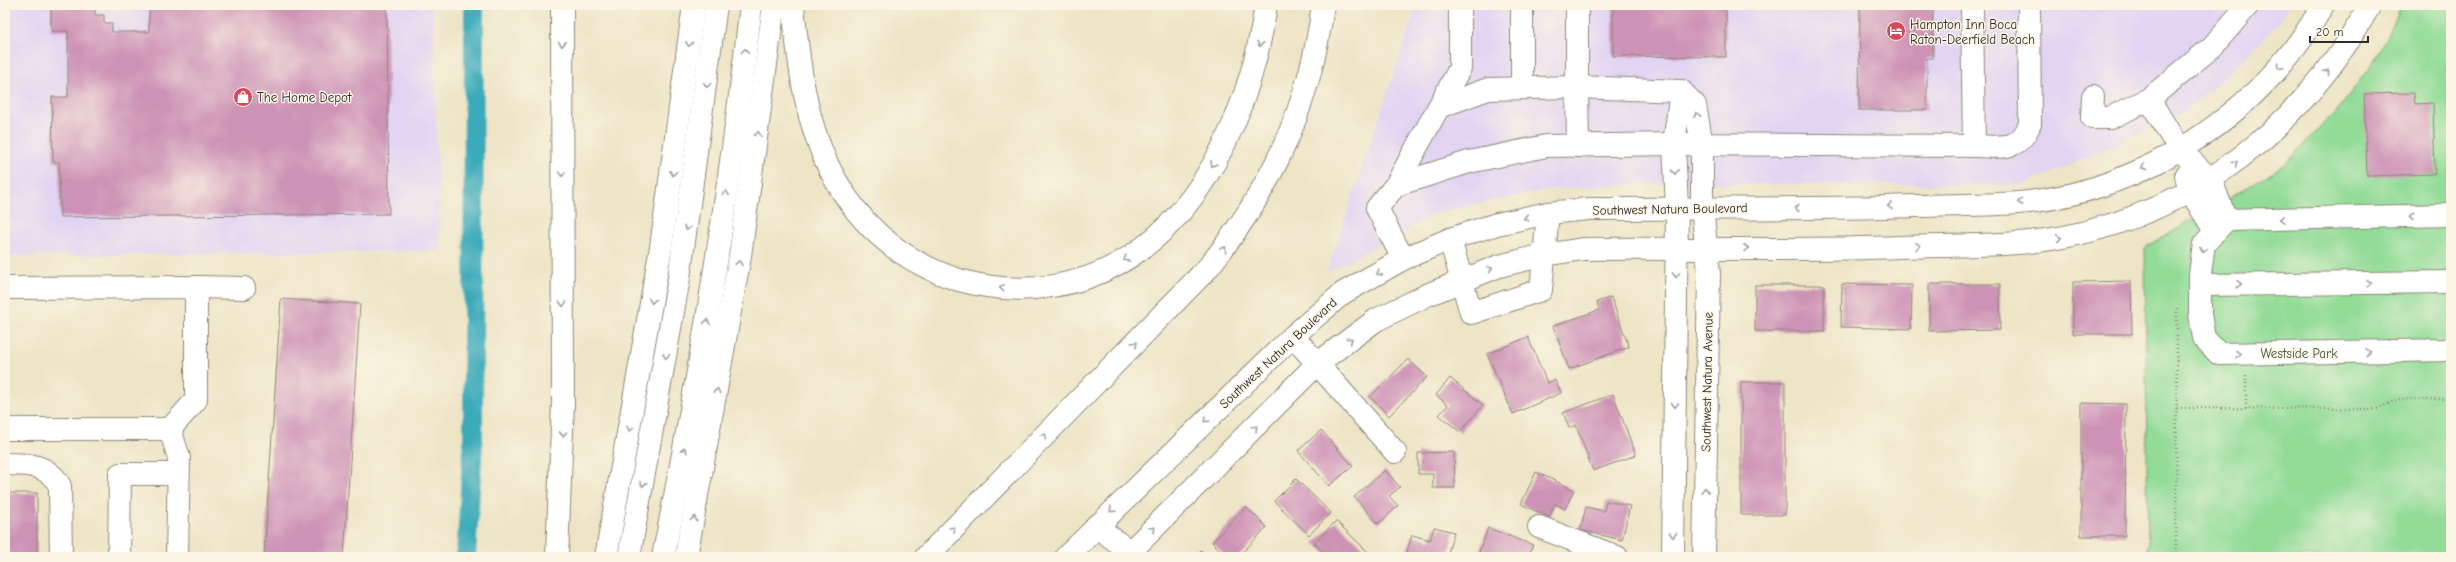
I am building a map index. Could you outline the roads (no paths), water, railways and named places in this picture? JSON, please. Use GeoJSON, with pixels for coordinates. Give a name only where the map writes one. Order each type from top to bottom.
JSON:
{"type":"FeatureCollection","features":[{"type":"Feature","properties":{"kind":"main road"},"geometry":{"type":"LineString","coordinates":[[557,557],[564,402],[562,5]]}},
{"type":"Feature","properties":{"kind":"main road"},"geometry":{"type":"LineString","coordinates":[[606,557],[661,248],[694,5]]}},
{"type":"Feature","properties":{"kind":"main road"},"geometry":{"type":"LineString","coordinates":[[629,557],[679,278],[716,5]]}},
{"type":"Feature","properties":{"kind":"main road"},"geometry":{"type":"LineString","coordinates":[[663,557],[690,417],[723,219],[750,5]]}},
{"type":"Feature","properties":{"kind":"main road"},"geometry":{"type":"LineString","coordinates":[[686,557],[739,263],[774,5]]}},
{"type":"Feature","properties":{"kind":"main road"},"geometry":{"type":"LineString","coordinates":[[793,5],[800,72],[812,123],[834,178],[857,212],[896,250],[935,272],[971,284],[1000,288],[1032,289],[1086,278],[1122,262],[1157,237],[1187,204],[1220,154],[1242,103],[1258,52],[1266,5]]}},
{"type":"Feature","properties":{"kind":"main road"},"geometry":{"type":"LineString","coordinates":[[926,557],[1206,270],[1243,223],[1271,176],[1294,126],[1312,67],[1323,5]]}},
{"type":"Feature","properties":{"kind":"main road"},"geometry":{"type":"LineString","coordinates":[[1403,258],[1377,208],[1396,185],[1460,68],[1460,5]]}},
{"type":"Feature","properties":{"kind":"main road"},"geometry":{"type":"LineString","coordinates":[[1522,5],[1522,88]]}},
{"type":"Feature","properties":{"kind":"main road"},"geometry":{"type":"LineString","coordinates":[[1577,5],[1578,146]]}},
{"type":"Feature","properties":{"kind":"main road"},"geometry":{"type":"LineString","coordinates":[[1972,5],[1974,146]]}},
{"type":"Feature","properties":{"kind":"main road"},"geometry":{"type":"LineString","coordinates":[[1396,185],[1433,172],[1514,152],[1546,146],[1674,144],[2011,146],[2025,136],[2030,124],[2029,5]]}},
{"type":"Feature","properties":{"kind":"main road"},"geometry":{"type":"LineString","coordinates":[[2093,96],[2092,118],[2110,118],[2149,99],[2212,47],[2227,22],[2248,5]]}},
{"type":"Feature","properties":{"kind":"main road","name":"Southwest Natura Boulevard"},"geometry":{"type":"LineString","coordinates":[[1066,557],[1096,526],[1293,336],[1343,293],[1403,258],[1450,239],[1497,224],[1548,213],[1588,209],[1702,207],[1836,208],[2020,203],[2078,192],[2113,181],[2179,150],[2213,128],[2259,89],[2301,40],[2324,5]]}},
{"type":"Feature","properties":{"kind":"main road"},"geometry":{"type":"LineString","coordinates":[[1096,526],[1131,555],[1318,363],[1376,320],[1462,280],[1499,266],[1544,255],[1583,249],[1867,248],[2006,243],[2062,238],[2109,225],[2211,180],[2263,140],[2312,90],[2353,35],[2370,5]]}},
{"type":"Feature","properties":{"kind":"main road"},"geometry":{"type":"LineString","coordinates":[[1439,107],[1488,89],[1577,87],[1681,91],[1674,144],[1676,208],[1673,557]]}},
{"type":"Feature","properties":{"kind":"main road","name":"Southwest Natura Avenue"},"geometry":{"type":"LineString","coordinates":[[1681,91],[1695,105],[1702,145],[1702,207],[1709,273],[1704,557]]}},
{"type":"Feature","properties":{"kind":"main road"},"geometry":{"type":"LineString","coordinates":[[2149,99],[2179,150],[2190,190],[2220,225]]}},
{"type":"Feature","properties":{"kind":"main road"},"geometry":{"type":"LineString","coordinates":[[2179,150],[2211,180],[2220,225]]}},
{"type":"Feature","properties":{"kind":"main road"},"geometry":{"type":"LineString","coordinates":[[1450,239],[1471,313],[1541,290],[1548,213]]}},
{"type":"Feature","properties":{"kind":"main road"},"geometry":{"type":"LineString","coordinates":[[2451,215],[2220,225],[2204,244],[2200,285],[2200,314],[2204,338],[2219,354],[2451,350]]}},
{"type":"Feature","properties":{"kind":"main road"},"geometry":{"type":"LineString","coordinates":[[2200,285],[2451,282]]}},
{"type":"Feature","properties":{"kind":"main road"},"geometry":{"type":"LineString","coordinates":[[5,429],[170,428],[196,400],[196,287]]}},
{"type":"Feature","properties":{"kind":"main road"},"geometry":{"type":"LineString","coordinates":[[5,288],[244,288]]}},
{"type":"Feature","properties":{"kind":"main road"},"geometry":{"type":"LineString","coordinates":[[1293,336],[1395,452]]}},
{"type":"Feature","properties":{"kind":"main road"},"geometry":{"type":"LineString","coordinates":[[1675,370],[1707,371]]}},
{"type":"Feature","properties":{"kind":"main road"},"geometry":{"type":"LineString","coordinates":[[170,428],[179,458],[177,557]]}},
{"type":"Feature","properties":{"kind":"main road"},"geometry":{"type":"LineString","coordinates":[[5,464],[26,464],[45,469],[55,478],[60,486],[61,557]]}},
{"type":"Feature","properties":{"kind":"main road"},"geometry":{"type":"LineString","coordinates":[[119,557],[120,474],[178,474]]}},
{"type":"Feature","properties":{"kind":"main road"},"geometry":{"type":"LineString","coordinates":[[1540,528],[1617,557]]}},
{"type":"Feature","properties":{"kind":"waterway"},"geometry":{"type":"LineString","coordinates":[[466,557],[473,440],[474,5]]}},
{"type":"Feature","properties":{"kind":"place","name":"Hampton Inn Boca Raton-Deerfield Beach"},"geometry":{"type":"Point","coordinates":[1896,31]}},
{"type":"Feature","properties":{"kind":"place","name":"The Home Depot"},"geometry":{"type":"Point","coordinates":[243,97]}},
{"type":"Feature","properties":{"kind":"park label","name":"Westside Park"},"geometry":{"type":"Point","coordinates":[2299,353]}}]}
